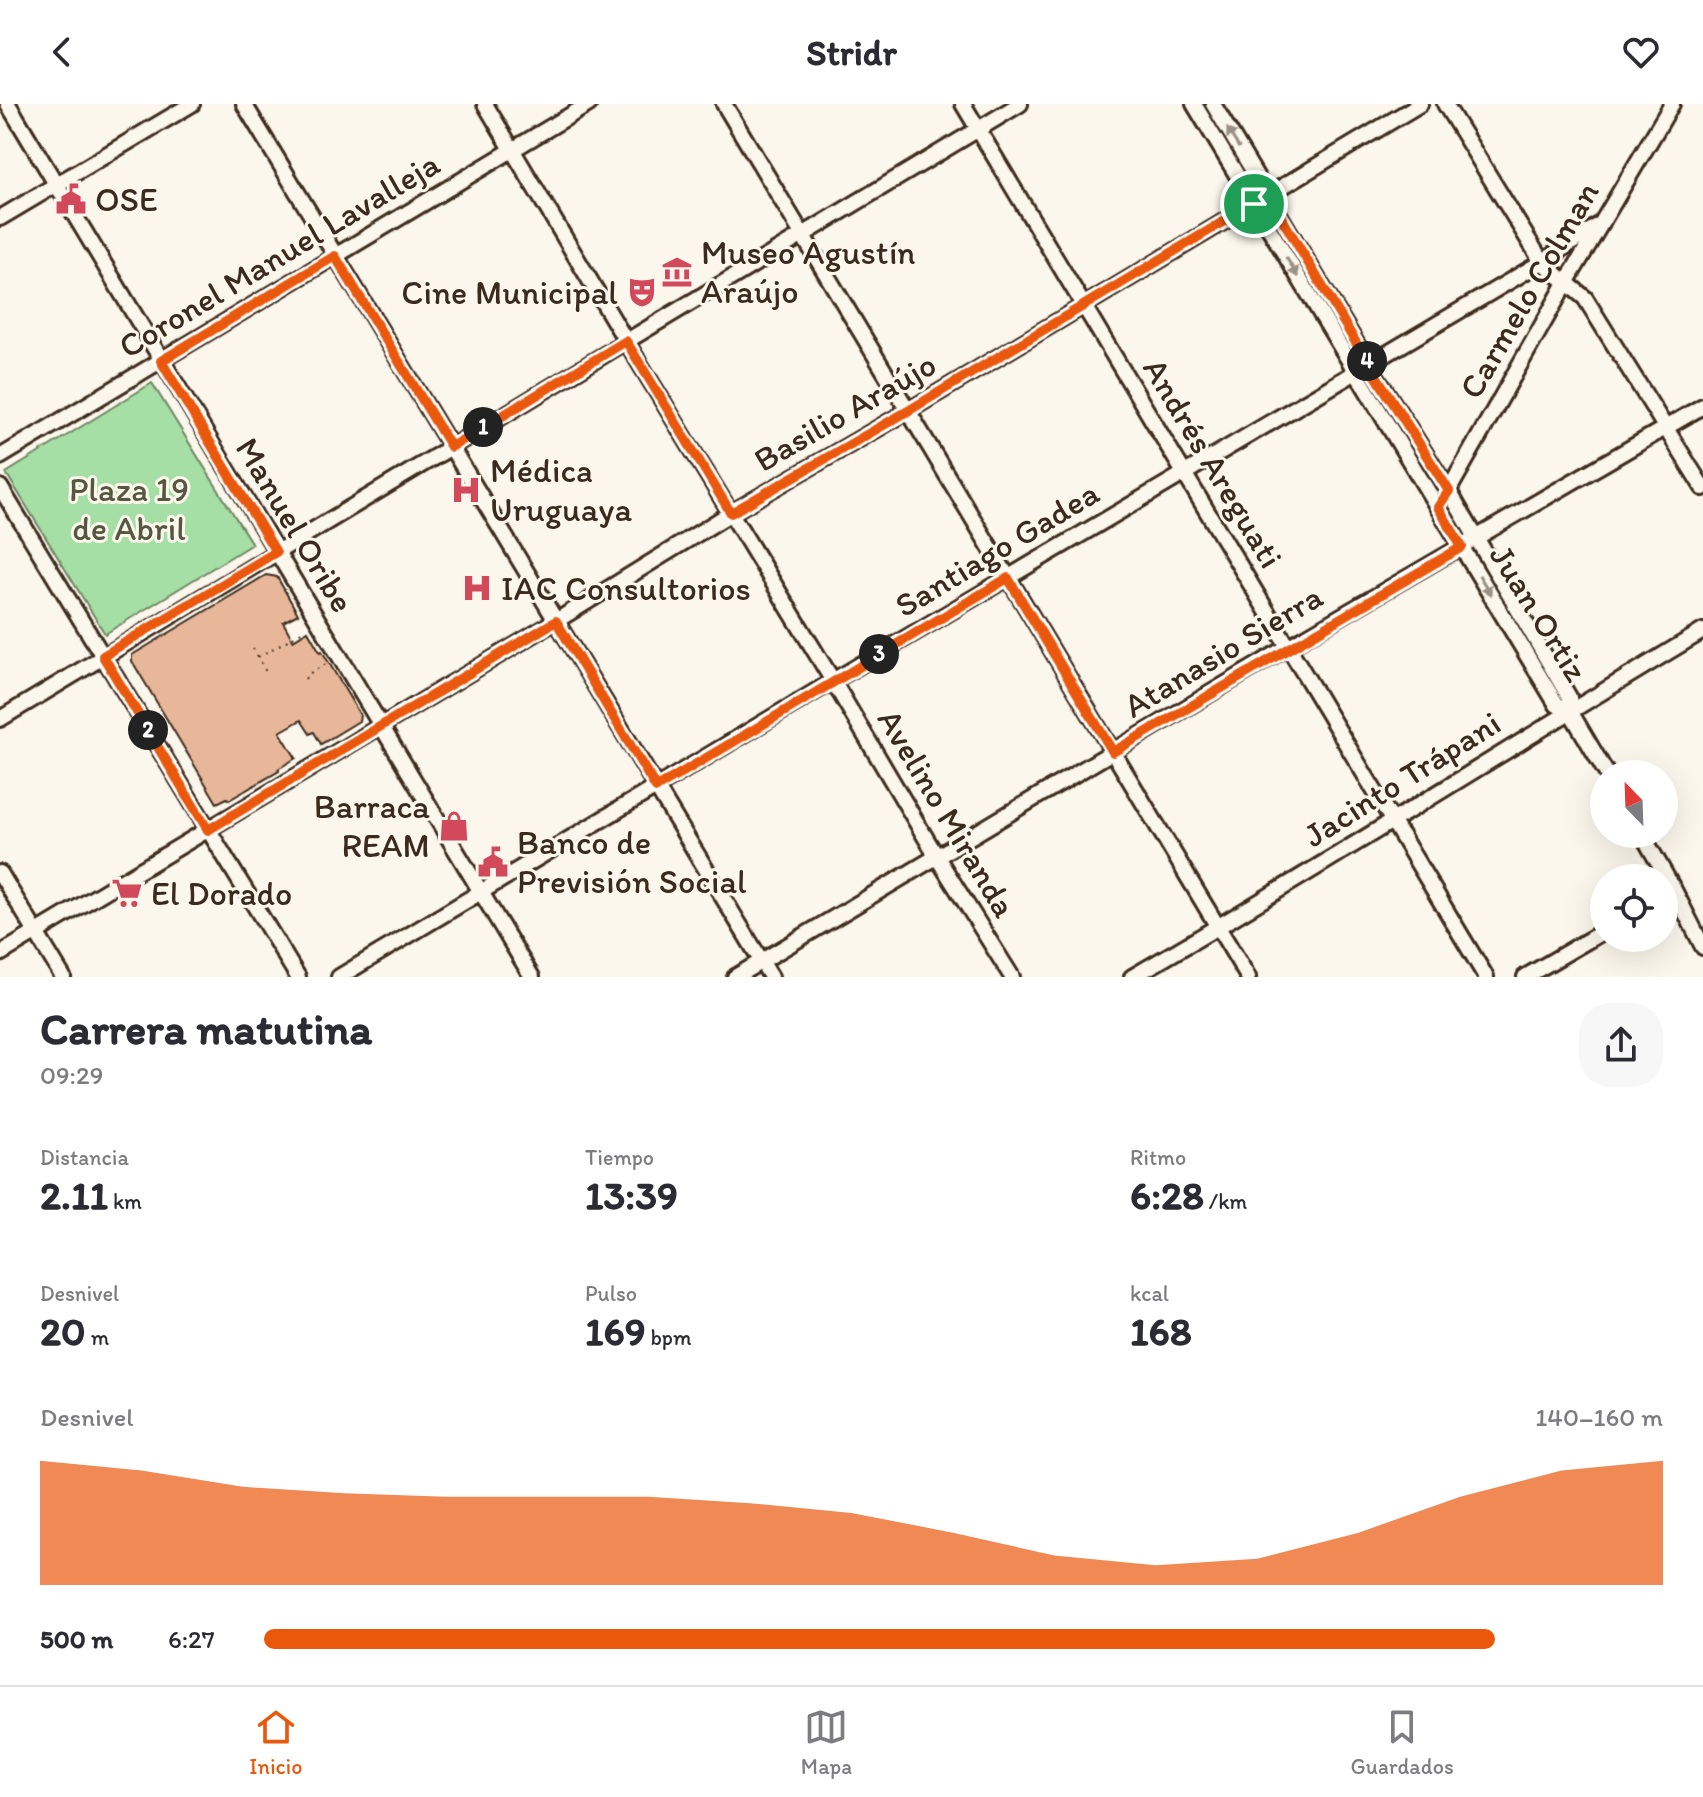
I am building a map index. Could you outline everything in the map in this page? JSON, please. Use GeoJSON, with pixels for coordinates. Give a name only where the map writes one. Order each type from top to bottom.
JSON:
{"type":"FeatureCollection","features":[{"type":"Feature","properties":{"kind":"street","name":"Manuel Oribe"},"geometry":{"type":"LineString","coordinates":[[8,104],[532,977]]}},
{"type":"Feature","properties":{"kind":"street"},"geometry":{"type":"LineString","coordinates":[[0,218],[192,104]]}},
{"type":"Feature","properties":{"kind":"street"},"geometry":{"type":"LineString","coordinates":[[244,104],[771,977]]}},
{"type":"Feature","properties":{"kind":"street","name":"Avelino Miranda"},"geometry":{"type":"LineString","coordinates":[[485,104],[1012,977]]}},
{"type":"Feature","properties":{"kind":"street","name":"Coronel Manuel Lavalleja"},"geometry":{"type":"LineString","coordinates":[[0,457],[589,104]]}},
{"type":"Feature","properties":{"kind":"street"},"geometry":{"type":"LineString","coordinates":[[724,104],[1248,977]]}},
{"type":"Feature","properties":{"kind":"street","name":"Andrés Areguati"},"geometry":{"type":"LineString","coordinates":[[963,104],[1486,977]]}},
{"type":"Feature","properties":{"kind":"street"},"geometry":{"type":"LineString","coordinates":[[0,719],[1020,104]]}},
{"type":"Feature","properties":{"kind":"street","name":"Juan Ortiz"},"geometry":{"type":"LineString","coordinates":[[1194,104],[1557,705],[1570,711],[1569,697],[1477,538],[1213,104]]}},
{"type":"Feature","properties":{"kind":"street","name":"Basilio Araújo"},"geometry":{"type":"LineString","coordinates":[[0,954],[731,513],[908,411],[1420,104]]}},
{"type":"Feature","properties":{"kind":"street"},"geometry":{"type":"LineString","coordinates":[[1445,104],[1542,262],[1585,298],[1703,488]]}},
{"type":"Feature","properties":{"kind":"street","name":"Carmelo Colman"},"geometry":{"type":"LineString","coordinates":[[1438,507],[1672,104]]}},
{"type":"Feature","properties":{"kind":"street","name":"Santiago Gadea"},"geometry":{"type":"LineString","coordinates":[[339,977],[1542,262],[1602,223]]}},
{"type":"Feature","properties":{"kind":"street","name":"Atanasio Sierra"},"geometry":{"type":"LineString","coordinates":[[735,977],[1288,647],[1703,406]]}},
{"type":"Feature","properties":{"kind":"street"},"geometry":{"type":"LineString","coordinates":[[0,487],[298,977]]}},
{"type":"Feature","properties":{"kind":"street","name":"Jacinto Trápani"},"geometry":{"type":"LineString","coordinates":[[1132,977],[1218,928],[1703,631]]}},
{"type":"Feature","properties":{"kind":"street"},"geometry":{"type":"LineString","coordinates":[[1570,711],[1599,760]]}},
{"type":"Feature","properties":{"kind":"street"},"geometry":{"type":"LineString","coordinates":[[0,873],[63,977]]}},
{"type":"Feature","properties":{"kind":"street"},"geometry":{"type":"LineString","coordinates":[[1678,907],[1703,947]]}},
{"type":"Feature","properties":{"kind":"street"},"geometry":{"type":"LineString","coordinates":[[1525,977],[1590,939]]}},
{"type":"Feature","properties":{"kind":"path"},"geometry":{"type":"LineString","coordinates":[[258,657],[310,627]]}},
{"type":"Feature","properties":{"kind":"path"},"geometry":{"type":"LineString","coordinates":[[253,648],[266,672]]}},
{"type":"Feature","properties":{"kind":"path"},"geometry":{"type":"LineString","coordinates":[[305,679],[330,661]]}},
{"type":"Feature","properties":{"kind":"green space","name":"Plaza 19 de Abril"},"geometry":{"type":"Polygon","coordinates":[[[152,383],[252,544],[105,634],[6,473],[152,383]]]}},
{"type":"Feature","properties":{"kind":"building"},"geometry":{"type":"Polygon","coordinates":[[[266,575],[277,577],[298,614],[283,622],[293,640],[308,631],[360,715],[359,721],[321,744],[301,720],[280,732],[296,758],[229,800],[227,798],[217,803],[132,661],[132,655],[266,575]]]}},
{"type":"Feature","properties":{"kind":"place","name":"OSE"},"geometry":{"type":"Point","coordinates":[71,199]}},
{"type":"Feature","properties":{"kind":"place","name":"Museo Agustín Araújo"},"geometry":{"type":"Point","coordinates":[677,272]}},
{"type":"Feature","properties":{"kind":"place","name":"Cine Municipal"},"geometry":{"type":"Point","coordinates":[642,292]}},
{"type":"Feature","properties":{"kind":"place","name":"Médica Uruguaya"},"geometry":{"type":"Point","coordinates":[466,490]}},
{"type":"Feature","properties":{"kind":"place","name":"IAC Consultorios"},"geometry":{"type":"Point","coordinates":[477,588]}},
{"type":"Feature","properties":{"kind":"place","name":"Barraca REAM"},"geometry":{"type":"Point","coordinates":[454,826]}},
{"type":"Feature","properties":{"kind":"place","name":"Banco de Previsión Social"},"geometry":{"type":"Point","coordinates":[493,862]}},
{"type":"Feature","properties":{"kind":"place","name":"El Dorado"},"geometry":{"type":"Point","coordinates":[127,893]}},
{"type":"Feature","properties":{"kind":"route"},"geometry":{"type":"LineString","coordinates":[[1268,195],[1449,491],[1438,507],[1462,547],[1113,752],[1008,578],[656,788],[556,621],[208,830],[103,656],[276,552],[161,361],[335,256],[451,447],[626,341],[731,513],[1254,204],[1268,195]]}}]}
